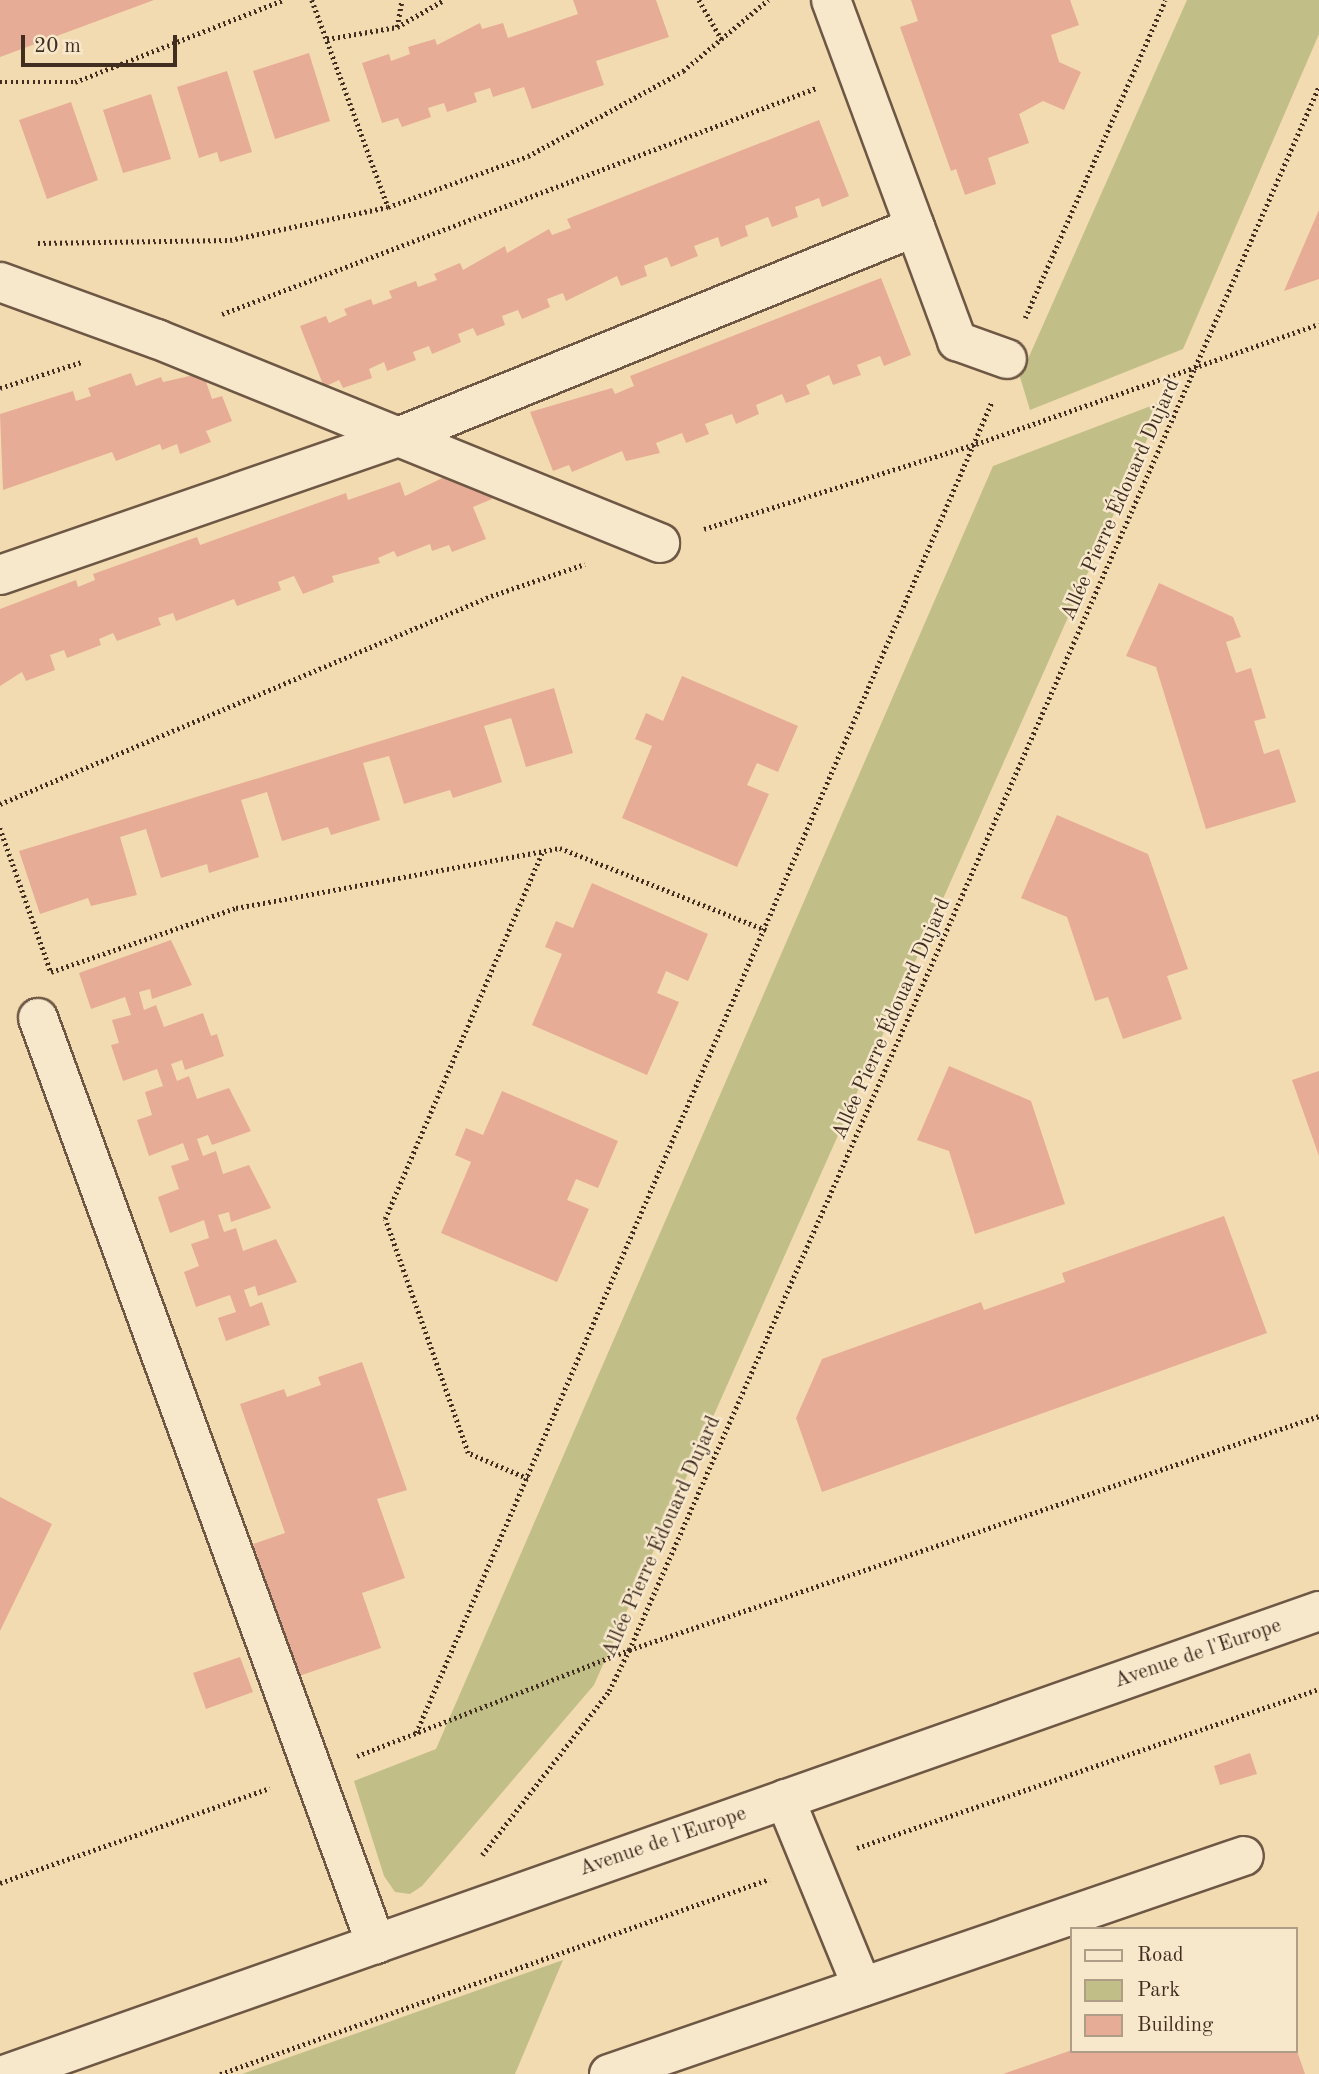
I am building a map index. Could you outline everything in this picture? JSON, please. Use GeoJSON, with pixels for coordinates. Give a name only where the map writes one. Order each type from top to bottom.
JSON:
{"type":"FeatureCollection","features":[{"type":"Feature","properties":{"kind":"street"},"geometry":{"type":"LineString","coordinates":[[831,0],[957,341],[1007,359]]}},
{"type":"Feature","properties":{"kind":"street"},"geometry":{"type":"LineString","coordinates":[[0,575],[398,437],[915,227]]}},
{"type":"Feature","properties":{"kind":"street"},"geometry":{"type":"LineString","coordinates":[[0,282],[157,338],[660,543]]}},
{"type":"Feature","properties":{"kind":"street"},"geometry":{"type":"LineString","coordinates":[[38,1018],[376,1944]]}},
{"type":"Feature","properties":{"kind":"street","name":"Avenue de l'Europe"},"geometry":{"type":"LineString","coordinates":[[7,2074],[1319,1611]]}},
{"type":"Feature","properties":{"kind":"street"},"geometry":{"type":"LineString","coordinates":[[785,1799],[862,1987]]}},
{"type":"Feature","properties":{"kind":"street"},"geometry":{"type":"LineString","coordinates":[[609,2074],[1244,1856]]}},
{"type":"Feature","properties":{"kind":"path"},"geometry":{"type":"LineString","coordinates":[[0,82],[75,82],[283,0]]}},
{"type":"Feature","properties":{"kind":"path"},"geometry":{"type":"LineString","coordinates":[[312,0],[388,207]]}},
{"type":"Feature","properties":{"kind":"path"},"geometry":{"type":"LineString","coordinates":[[397,27],[402,0]]}},
{"type":"Feature","properties":{"kind":"path"},"geometry":{"type":"LineString","coordinates":[[327,39],[397,27],[444,0]]}},
{"type":"Feature","properties":{"kind":"path"},"geometry":{"type":"LineString","coordinates":[[699,0],[722,40]]}},
{"type":"Feature","properties":{"kind":"path"},"geometry":{"type":"LineString","coordinates":[[34,243],[230,240],[388,207],[528,156],[683,71],[768,0]]}},
{"type":"Feature","properties":{"kind":"path"},"geometry":{"type":"LineString","coordinates":[[416,1734],[976,444],[1007,359],[1165,0]]}},
{"type":"Feature","properties":{"kind":"path"},"geometry":{"type":"LineString","coordinates":[[0,388],[157,338],[822,85]]}},
{"type":"Feature","properties":{"kind":"path","name":"Allée Pierre Édouard Dujard"},"geometry":{"type":"LineString","coordinates":[[477,1861],[609,1692],[629,1650],[1319,86]]}},
{"type":"Feature","properties":{"kind":"path"},"geometry":{"type":"LineString","coordinates":[[0,828],[51,972],[236,908],[561,848],[766,930]]}},
{"type":"Feature","properties":{"kind":"path"},"geometry":{"type":"LineString","coordinates":[[527,1479],[468,1453],[385,1220],[542,851]]}},
{"type":"Feature","properties":{"kind":"path"},"geometry":{"type":"LineString","coordinates":[[0,1883],[313,1773],[629,1650],[1319,1416]]}},
{"type":"Feature","properties":{"kind":"path"},"geometry":{"type":"LineString","coordinates":[[220,2074],[386,2017]]}},
{"type":"Feature","properties":{"kind":"green space"},"geometry":{"type":"Polygon","coordinates":[[[1187,0],[1319,0],[1319,34],[1183,349],[1030,410],[1020,377],[1187,0]]]}},
{"type":"Feature","properties":{"kind":"green space"},"geometry":{"type":"Polygon","coordinates":[[[1164,401],[594,1685],[422,1886],[410,1894],[395,1892],[384,1876],[354,1781],[436,1749],[993,466],[1164,401]]]}},
{"type":"Feature","properties":{"kind":"green space"},"geometry":{"type":"Polygon","coordinates":[[[563,1960],[515,2074],[242,2074],[563,1960]]]}},
{"type":"Feature","properties":{"kind":"building"},"geometry":{"type":"Polygon","coordinates":[[[0,0],[154,0],[0,57],[0,0]]]}},
{"type":"Feature","properties":{"kind":"building"},"geometry":{"type":"Polygon","coordinates":[[[573,0],[656,0],[669,37],[596,61],[604,85],[532,109],[524,87],[493,97],[490,88],[474,93],[477,102],[447,112],[444,103],[428,108],[431,117],[402,127],[398,118],[382,123],[362,63],[389,54],[391,61],[410,54],[408,47],[435,39],[437,45],[480,23],[482,29],[503,23],[508,38],[578,14],[573,0]]]}},
{"type":"Feature","properties":{"kind":"building"},"geometry":{"type":"Polygon","coordinates":[[[911,0],[1070,0],[1079,25],[1051,35],[1059,62],[1081,72],[1064,110],[1043,101],[1019,114],[1029,143],[988,158],[996,184],[965,195],[956,169],[951,171],[900,27],[918,21],[911,0]]]}},
{"type":"Feature","properties":{"kind":"building"},"geometry":{"type":"Polygon","coordinates":[[[309,53],[330,121],[275,139],[253,71],[309,53]]]}},
{"type":"Feature","properties":{"kind":"building"},"geometry":{"type":"Polygon","coordinates":[[[227,71],[252,152],[220,162],[217,152],[199,158],[177,87],[227,71]]]}},
{"type":"Feature","properties":{"kind":"building"},"geometry":{"type":"Polygon","coordinates":[[[151,94],[171,159],[123,173],[103,110],[151,94]]]}},
{"type":"Feature","properties":{"kind":"building"},"geometry":{"type":"Polygon","coordinates":[[[71,102],[98,180],[47,199],[19,120],[71,102]]]}},
{"type":"Feature","properties":{"kind":"building"},"geometry":{"type":"Polygon","coordinates":[[[819,120],[849,196],[822,207],[819,198],[795,207],[798,217],[772,227],[768,217],[745,226],[748,236],[721,247],[718,237],[694,246],[698,256],[671,267],[667,257],[644,266],[647,276],[621,286],[617,276],[566,301],[563,293],[547,299],[550,307],[522,319],[518,310],[502,316],[505,325],[477,336],[473,328],[458,334],[461,342],[432,354],[429,346],[413,352],[416,360],[387,371],[384,362],[369,369],[372,378],[343,388],[339,380],[324,387],[300,326],[326,316],[329,323],[347,315],[344,309],[371,299],[373,305],[392,298],[389,291],[416,281],[418,287],[437,280],[434,274],[460,263],[463,270],[505,246],[507,253],[549,229],[552,235],[571,228],[567,219],[819,120]]]}},
{"type":"Feature","properties":{"kind":"building"},"geometry":{"type":"Polygon","coordinates":[[[1319,210],[1319,279],[1284,291],[1319,210]]]}},
{"type":"Feature","properties":{"kind":"building"},"geometry":{"type":"Polygon","coordinates":[[[881,278],[911,355],[884,366],[880,356],[857,365],[861,375],[833,385],[829,375],[806,385],[810,394],[786,403],[782,394],[756,405],[759,414],[736,424],[732,414],[705,424],[709,434],[686,443],[682,433],[656,443],[660,453],[626,461],[622,451],[572,472],[569,465],[553,471],[530,412],[612,388],[615,394],[634,386],[630,376],[881,278]]]}},
{"type":"Feature","properties":{"kind":"building"},"geometry":{"type":"Polygon","coordinates":[[[131,373],[136,386],[161,377],[163,382],[203,373],[212,399],[222,396],[232,421],[206,431],[211,442],[180,454],[177,444],[162,450],[160,444],[116,461],[112,452],[3,490],[0,414],[73,391],[76,401],[91,396],[88,388],[131,373]]]}},
{"type":"Feature","properties":{"kind":"building"},"geometry":{"type":"Polygon","coordinates":[[[459,470],[466,487],[485,480],[492,499],[473,507],[486,539],[452,552],[449,545],[432,551],[430,544],[397,557],[394,551],[378,558],[380,563],[332,576],[334,582],[303,594],[294,576],[278,582],[281,590],[237,606],[234,599],[176,621],[173,613],[158,618],[161,625],[117,641],[113,633],[99,639],[101,645],[67,658],[64,650],[50,655],[55,670],[26,681],[22,672],[0,686],[0,609],[76,580],[78,587],[95,580],[93,574],[197,537],[200,545],[346,493],[348,500],[400,482],[405,496],[459,470]]]}},
{"type":"Feature","properties":{"kind":"building"},"geometry":{"type":"Polygon","coordinates":[[[1159,583],[1233,617],[1241,637],[1226,642],[1236,673],[1251,668],[1266,718],[1254,721],[1264,754],[1279,749],[1296,802],[1206,829],[1156,667],[1126,656],[1159,583]]]}},
{"type":"Feature","properties":{"kind":"building"},"geometry":{"type":"Polygon","coordinates":[[[682,676],[798,726],[778,772],[757,763],[747,785],[769,794],[737,867],[622,818],[652,746],[635,739],[646,713],[663,721],[682,676]]]}},
{"type":"Feature","properties":{"kind":"building"},"geometry":{"type":"Polygon","coordinates":[[[554,688],[573,753],[526,767],[511,718],[484,726],[502,782],[453,798],[450,790],[404,804],[389,756],[363,763],[380,820],[331,835],[328,827],[282,841],[267,792],[241,800],[259,857],[209,873],[207,864],[161,878],[146,829],[120,837],[137,895],[91,906],[88,898],[40,914],[19,851],[554,688]]]}},
{"type":"Feature","properties":{"kind":"building"},"geometry":{"type":"Polygon","coordinates":[[[1057,815],[1148,854],[1188,969],[1167,976],[1182,1019],[1123,1039],[1108,997],[1095,1001],[1067,917],[1021,898],[1057,815]]]}},
{"type":"Feature","properties":{"kind":"building"},"geometry":{"type":"Polygon","coordinates":[[[592,883],[708,934],[688,981],[666,971],[657,993],[679,1002],[647,1075],[532,1025],[562,954],[545,947],[556,921],[573,928],[592,883]]]}},
{"type":"Feature","properties":{"kind":"building"},"geometry":{"type":"Polygon","coordinates":[[[171,940],[192,985],[152,999],[150,989],[139,992],[144,1010],[156,1005],[164,1027],[203,1013],[211,1036],[217,1034],[224,1056],[185,1070],[182,1060],[171,1064],[177,1081],[189,1076],[197,1099],[229,1088],[251,1131],[212,1145],[208,1135],[197,1139],[203,1156],[216,1151],[223,1174],[249,1165],[271,1208],[231,1222],[229,1212],[218,1215],[224,1232],[236,1228],[243,1251],[276,1239],[297,1282],[258,1296],[255,1286],[244,1290],[250,1307],[262,1302],[270,1325],[226,1341],[218,1318],[236,1312],[230,1295],[196,1307],[184,1272],[199,1266],[191,1244],[209,1238],[204,1220],[170,1233],[158,1197],[179,1189],[171,1166],[189,1160],[183,1143],[149,1156],[137,1120],[152,1115],[145,1092],[163,1086],[157,1069],[123,1081],[111,1045],[119,1043],[112,1020],[131,1015],[125,997],[91,1009],[79,973],[171,940]]]}},
{"type":"Feature","properties":{"kind":"building"},"geometry":{"type":"Polygon","coordinates":[[[949,1066],[1031,1101],[1065,1204],[975,1234],[949,1151],[917,1140],[949,1066]]]}},
{"type":"Feature","properties":{"kind":"building"},"geometry":{"type":"Polygon","coordinates":[[[1319,1071],[1319,1156],[1292,1080],[1319,1071]]]}},
{"type":"Feature","properties":{"kind":"building"},"geometry":{"type":"Polygon","coordinates":[[[502,1091],[618,1141],[598,1188],[576,1179],[567,1200],[589,1209],[557,1282],[441,1233],[471,1162],[455,1155],[466,1128],[483,1135],[502,1091]]]}},
{"type":"Feature","properties":{"kind":"building"},"geometry":{"type":"Polygon","coordinates":[[[1224,1216],[1267,1333],[822,1492],[796,1418],[822,1359],[981,1302],[984,1310],[1065,1282],[1062,1273],[1224,1216]]]}},
{"type":"Feature","properties":{"kind":"building"},"geometry":{"type":"Polygon","coordinates":[[[362,1362],[407,1490],[377,1499],[405,1578],[362,1593],[381,1648],[299,1676],[253,1544],[285,1533],[240,1404],[284,1389],[287,1397],[321,1385],[318,1377],[362,1362]]]}},
{"type":"Feature","properties":{"kind":"building"},"geometry":{"type":"Polygon","coordinates":[[[0,1497],[52,1524],[0,1631],[0,1497]]]}},
{"type":"Feature","properties":{"kind":"building"},"geometry":{"type":"Polygon","coordinates":[[[240,1657],[253,1692],[206,1709],[193,1673],[240,1657]]]}},
{"type":"Feature","properties":{"kind":"building"},"geometry":{"type":"Polygon","coordinates":[[[1250,1753],[1257,1774],[1220,1785],[1214,1766],[1250,1753]]]}},
{"type":"Feature","properties":{"kind":"building"},"geometry":{"type":"Polygon","coordinates":[[[1070,2051],[1070,2053],[1298,2053],[1305,2074],[1003,2074],[1070,2051]]]}}]}
